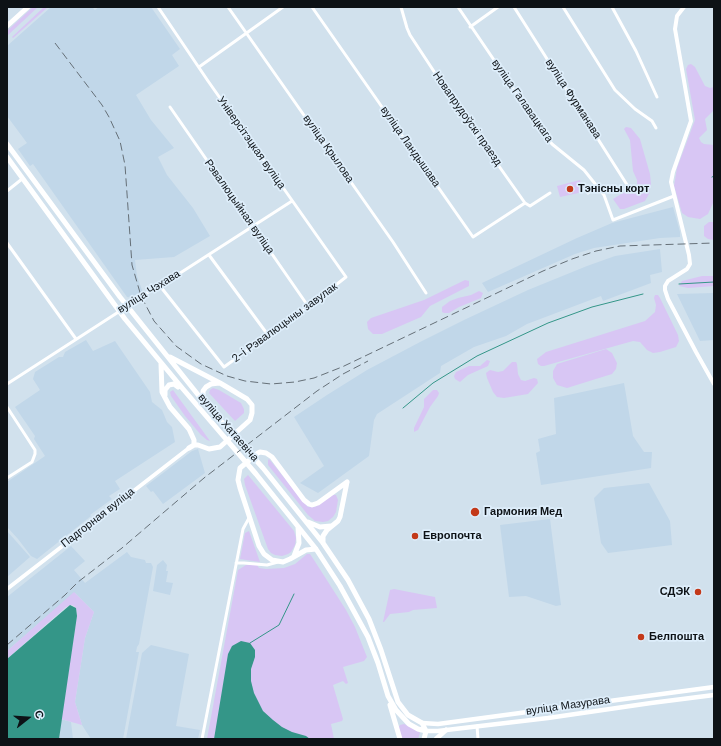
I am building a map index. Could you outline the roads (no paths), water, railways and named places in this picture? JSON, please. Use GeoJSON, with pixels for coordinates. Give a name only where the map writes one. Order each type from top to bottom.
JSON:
{"type":"FeatureCollection","features":[{"type":"Feature","properties":{"kind":"main road"},"geometry":{"type":"LineString","coordinates":[[7,26],[28,7]]}},
{"type":"Feature","properties":{"kind":"main road","name":"вуліца Хатаевіча"},"geometry":{"type":"LineString","coordinates":[[7,144],[126,304],[167,356],[263,468],[322,543],[348,580],[369,619],[398,702],[408,715],[422,723]]}},
{"type":"Feature","properties":{"kind":"main road","name":"вуліца Хатаевіча"},"geometry":{"type":"LineString","coordinates":[[7,157],[120,311],[161,364],[256,474],[316,549],[340,586],[368,637],[388,696],[396,710],[403,719],[413,727],[426,731]]}},
{"type":"Feature","properties":{"kind":"main road"},"geometry":{"type":"LineString","coordinates":[[167,356],[220,383],[249,400],[252,409],[250,420],[220,447],[209,449],[198,444],[192,446]]}},
{"type":"Feature","properties":{"kind":"main road"},"geometry":{"type":"LineString","coordinates":[[161,364],[162,392],[166,402],[189,430],[194,440],[192,446]]}},
{"type":"Feature","properties":{"kind":"main road"},"geometry":{"type":"LineString","coordinates":[[204,400],[203,391],[206,386],[220,383]]}},
{"type":"Feature","properties":{"kind":"main road"},"geometry":{"type":"LineString","coordinates":[[166,402],[165,390],[169,384],[174,384],[183,390]]}},
{"type":"Feature","properties":{"kind":"main road"},"geometry":{"type":"LineString","coordinates":[[316,549],[306,550],[293,558],[279,562],[269,559],[262,552],[249,518],[240,488],[238,480],[240,468],[260,452],[272,457],[304,500],[310,505],[318,503],[347,482],[340,517],[338,521],[324,534],[322,543]]}},
{"type":"Feature","properties":{"kind":"main road"},"geometry":{"type":"LineString","coordinates":[[305,520],[314,526],[332,526]]}},
{"type":"Feature","properties":{"kind":"main road"},"geometry":{"type":"LineString","coordinates":[[293,558],[299,543],[298,526]]}},
{"type":"Feature","properties":{"kind":"main road","name":"вуліца Мазурава"},"geometry":{"type":"LineString","coordinates":[[422,723],[438,724],[714,687]]}},
{"type":"Feature","properties":{"kind":"main road","name":"вуліца Мазурава"},"geometry":{"type":"LineString","coordinates":[[426,731],[548,718],[651,702],[714,695]]}},
{"type":"Feature","properties":{"kind":"main road"},"geometry":{"type":"LineString","coordinates":[[388,696],[400,739]]}},
{"type":"Feature","properties":{"kind":"main road"},"geometry":{"type":"LineString","coordinates":[[476,718],[476,726]]}},
{"type":"Feature","properties":{"kind":"main road"},"geometry":{"type":"LineString","coordinates":[[422,723],[426,731],[424,739]]}},
{"type":"Feature","properties":{"kind":"main road"},"geometry":{"type":"LineString","coordinates":[[436,739],[446,730]]}},
{"type":"Feature","properties":{"kind":"street","name":"Універсітэцкая вуліца"},"geometry":{"type":"LineString","coordinates":[[158,7],[292,202],[346,277]]}},
{"type":"Feature","properties":{"kind":"street","name":"вуліца Крылова"},"geometry":{"type":"LineString","coordinates":[[228,7],[393,242],[426,293]]}},
{"type":"Feature","properties":{"kind":"street"},"geometry":{"type":"LineString","coordinates":[[199,67],[283,7]]}},
{"type":"Feature","properties":{"kind":"street","name":"вуліца Ландышава"},"geometry":{"type":"LineString","coordinates":[[312,7],[473,237],[525,203]]}},
{"type":"Feature","properties":{"kind":"street","name":"Новапрудоўскі праезд"},"geometry":{"type":"LineString","coordinates":[[401,7],[410,35],[460,111],[525,203]]}},
{"type":"Feature","properties":{"kind":"street","name":"вуліца Галавацкага"},"geometry":{"type":"LineString","coordinates":[[458,7],[470,27],[552,144],[584,170],[597,186],[605,198],[613,220],[674,196]]}},
{"type":"Feature","properties":{"kind":"street"},"geometry":{"type":"LineString","coordinates":[[470,27],[498,7]]}},
{"type":"Feature","properties":{"kind":"street","name":"вуліца Фурманава"},"geometry":{"type":"LineString","coordinates":[[514,7],[631,191]]}},
{"type":"Feature","properties":{"kind":"street"},"geometry":{"type":"LineString","coordinates":[[563,7],[615,90],[635,109],[652,121],[656,128]]}},
{"type":"Feature","properties":{"kind":"street"},"geometry":{"type":"LineString","coordinates":[[612,7],[636,51],[656,98]]}},
{"type":"Feature","properties":{"kind":"street"},"geometry":{"type":"LineString","coordinates":[[684,7],[677,16],[675,29],[691,121],[671,182],[688,249],[690,264],[687,269],[668,281],[665,286],[665,290],[714,384]]}},
{"type":"Feature","properties":{"kind":"street","name":"Рэвалюцыйная вуліца"},"geometry":{"type":"LineString","coordinates":[[170,107],[308,306]]}},
{"type":"Feature","properties":{"kind":"street"},"geometry":{"type":"LineString","coordinates":[[7,191],[22,179]]}},
{"type":"Feature","properties":{"kind":"street"},"geometry":{"type":"LineString","coordinates":[[588,193],[597,186]]}},
{"type":"Feature","properties":{"kind":"street"},"geometry":{"type":"LineString","coordinates":[[525,203],[530,206],[550,193]]}},
{"type":"Feature","properties":{"kind":"street","name":"вуліца Чэхава"},"geometry":{"type":"LineString","coordinates":[[7,384],[120,311],[126,304],[160,286],[292,202]]}},
{"type":"Feature","properties":{"kind":"street"},"geometry":{"type":"LineString","coordinates":[[7,243],[76,339]]}},
{"type":"Feature","properties":{"kind":"street"},"geometry":{"type":"LineString","coordinates":[[209,255],[268,335]]}},
{"type":"Feature","properties":{"kind":"street","name":"2-і Рэвалюцыны завулак"},"geometry":{"type":"LineString","coordinates":[[160,286],[223,367],[346,277]]}},
{"type":"Feature","properties":{"kind":"street"},"geometry":{"type":"LineString","coordinates":[[7,407],[35,450],[32,462],[7,478]]}},
{"type":"Feature","properties":{"kind":"street","name":"Падгорная вуліца"},"geometry":{"type":"LineString","coordinates":[[7,589],[192,446]]}},
{"type":"Feature","properties":{"kind":"street"},"geometry":{"type":"LineString","coordinates":[[202,739],[243,529],[249,518]]}},
{"type":"Feature","properties":{"kind":"street"},"geometry":{"type":"LineString","coordinates":[[236,563],[267,565],[279,562]]}},
{"type":"Feature","properties":{"kind":"street"},"geometry":{"type":"LineString","coordinates":[[476,726],[478,739]]}},
{"type":"Feature","properties":{"kind":"waterway"},"geometry":{"type":"LineString","coordinates":[[679,284],[714,282]]}},
{"type":"Feature","properties":{"kind":"waterway"},"geometry":{"type":"LineString","coordinates":[[403,408],[433,383],[477,356],[548,323],[592,307],[643,294]]}},
{"type":"Feature","properties":{"kind":"waterway"},"geometry":{"type":"LineString","coordinates":[[250,643],[279,625],[294,594]]}},
{"type":"Feature","properties":{"kind":"railway"},"geometry":{"type":"LineString","coordinates":[[55,43],[102,105],[120,141],[125,165],[132,265],[141,296],[154,321],[176,346],[201,364],[227,376],[245,381],[271,384],[295,382],[314,378],[342,367],[543,271],[572,259],[596,251],[620,246],[714,243]]}},
{"type":"Feature","properties":{"kind":"railway"},"geometry":{"type":"LineString","coordinates":[[7,645],[78,582],[122,548],[204,478],[317,391],[343,374],[368,361]]}},
{"type":"Feature","properties":{"kind":"place","name":"Тэнісны корт"},"geometry":{"type":"Point","coordinates":[570,189]}},
{"type":"Feature","properties":{"kind":"place","name":"Гармония Мед"},"geometry":{"type":"Point","coordinates":[475,512]}},
{"type":"Feature","properties":{"kind":"place","name":"Европочта"},"geometry":{"type":"Point","coordinates":[415,536]}},
{"type":"Feature","properties":{"kind":"place","name":"СДЭК"},"geometry":{"type":"Point","coordinates":[698,592]}},
{"type":"Feature","properties":{"kind":"place","name":"Белпошта"},"geometry":{"type":"Point","coordinates":[641,637]}}]}
